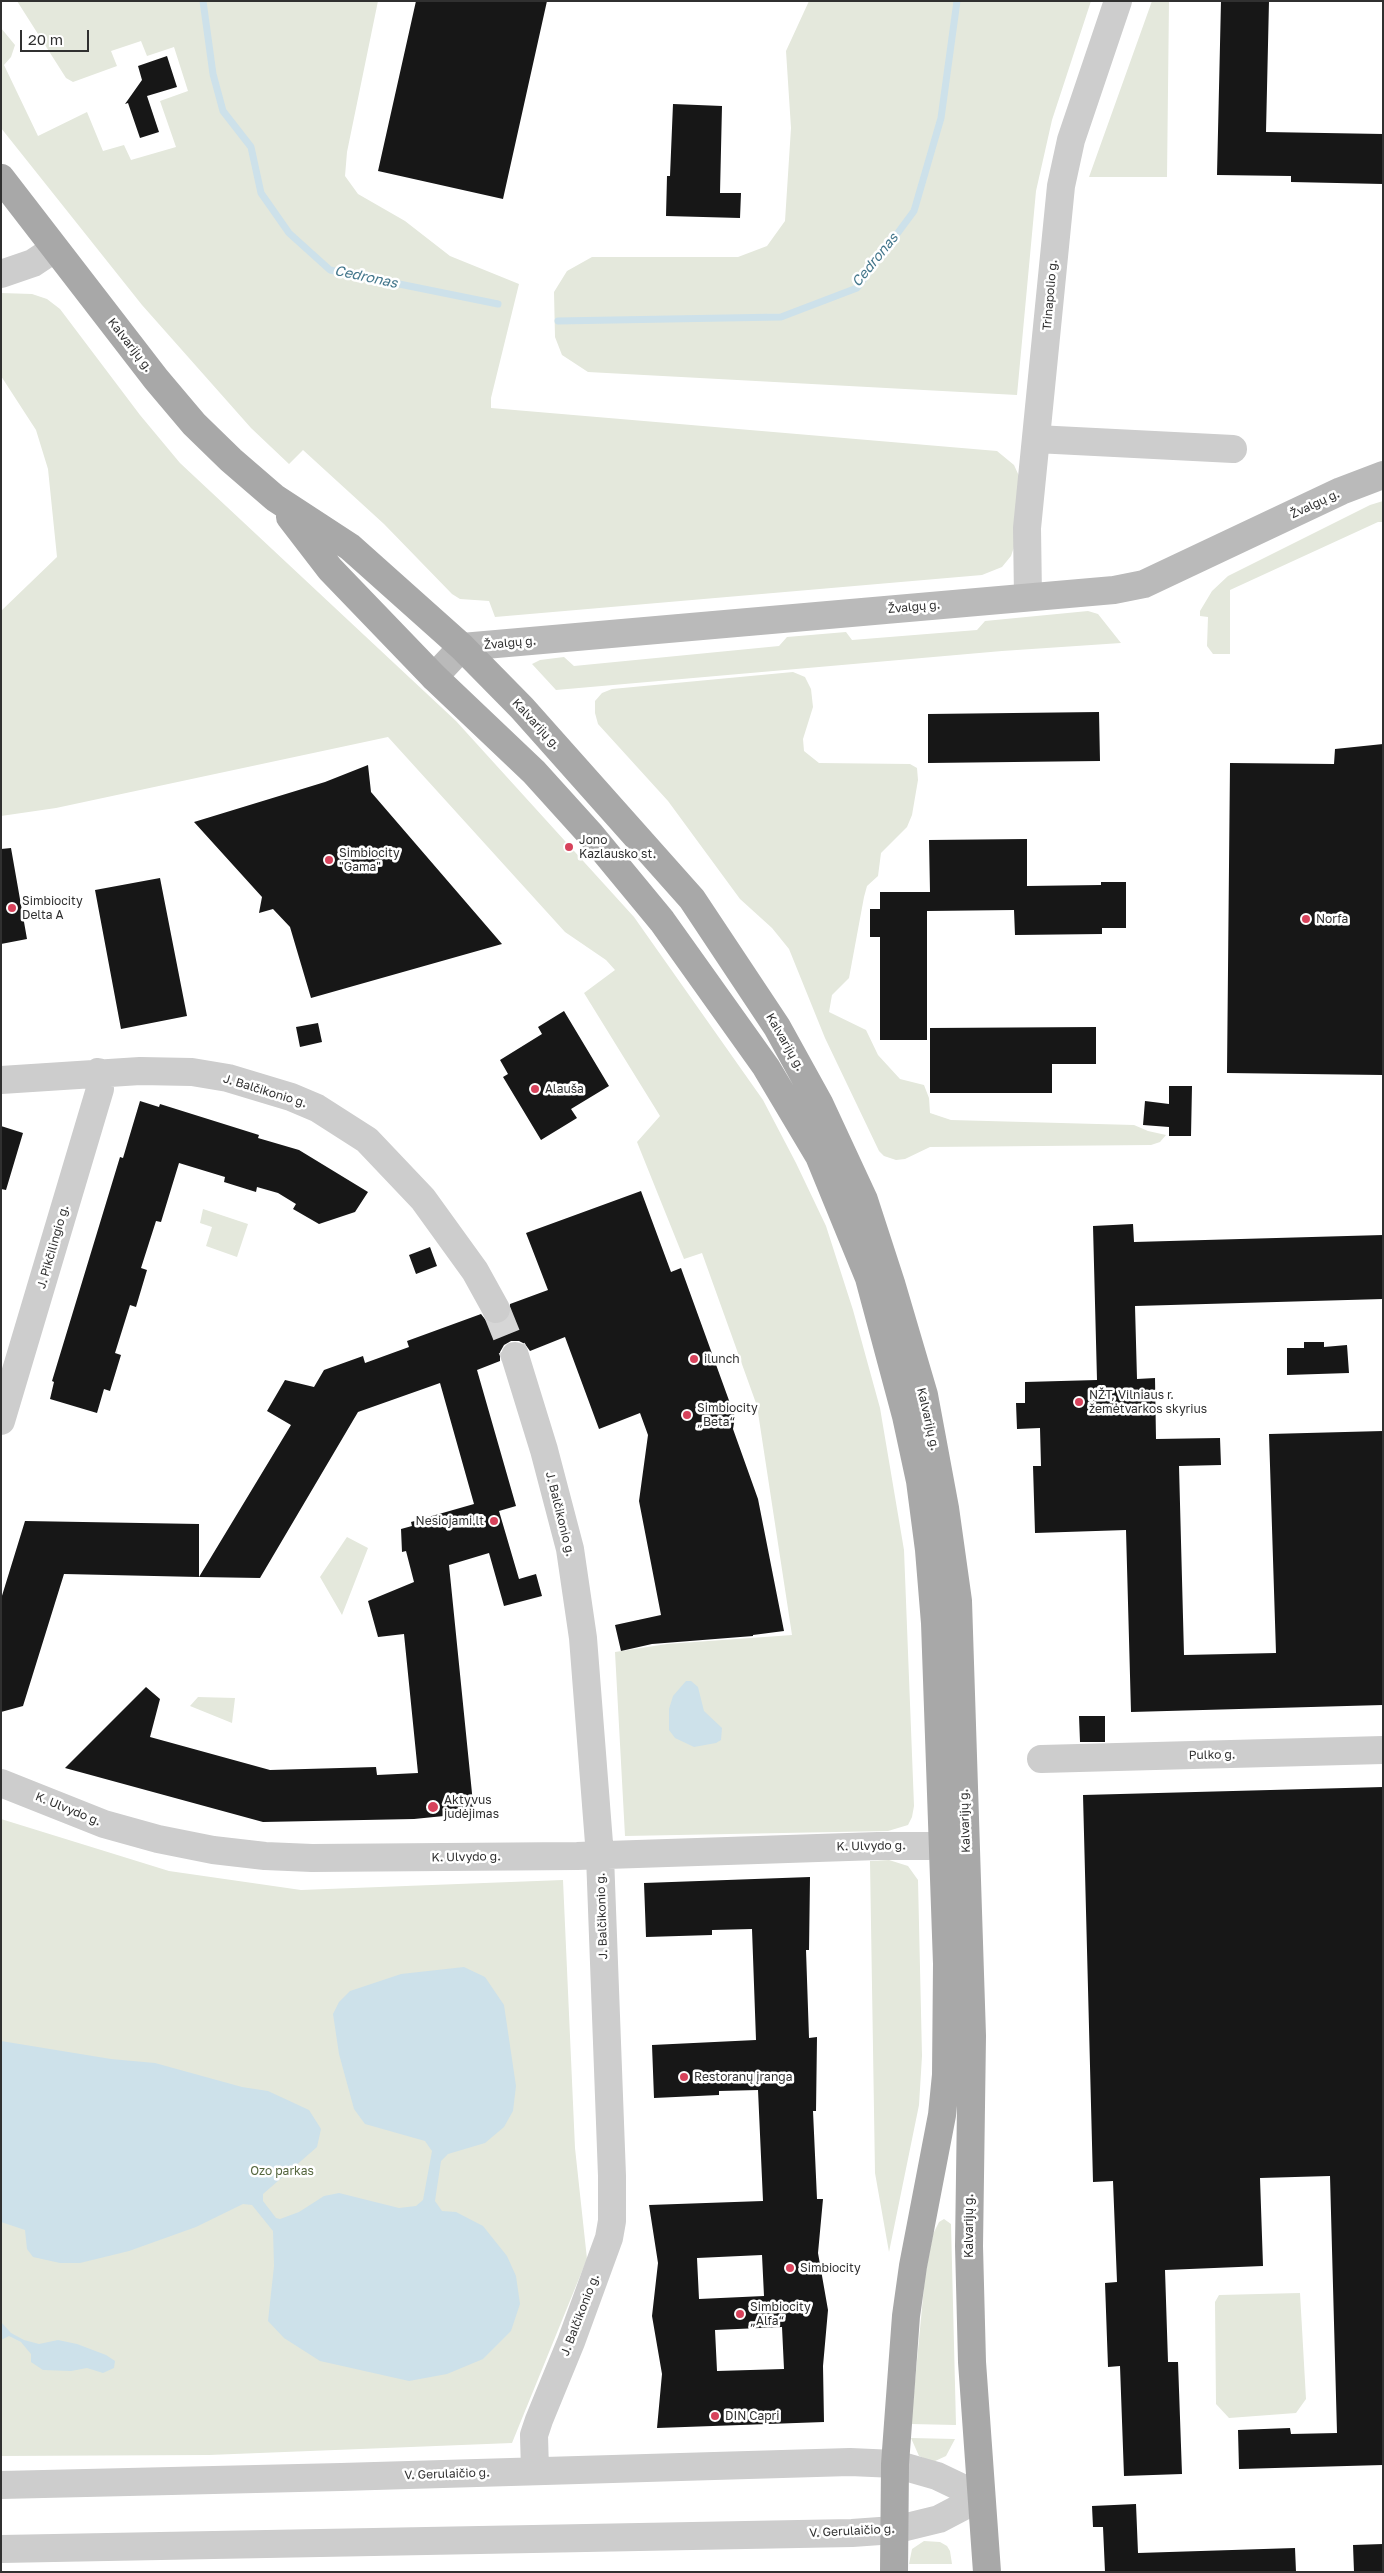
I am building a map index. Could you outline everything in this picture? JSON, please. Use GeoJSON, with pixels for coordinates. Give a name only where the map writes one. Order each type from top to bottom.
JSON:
{"type":"FeatureCollection","features":[{"type":"Feature","properties":{"kind":"main road","name":"Kalvarijų g."},"geometry":{"type":"LineString","coordinates":[[1,178],[54,249],[156,379],[194,424],[231,460],[275,498],[350,547],[462,647],[522,708],[692,899],[777,1027],[819,1103],[864,1200],[894,1292],[924,1395],[936,1450],[958,1601],[972,2036],[969,2246],[980,2497],[987,2572]]}},
{"type":"Feature","properties":{"kind":"main road","name":"Žvalgų g."},"geometry":{"type":"LineString","coordinates":[[462,647],[1114,590],[1144,584],[1340,492],[1383,475]]}},
{"type":"Feature","properties":{"kind":"main road","name":"Kalvarijų g."},"geometry":{"type":"LineString","coordinates":[[275,498],[330,569],[434,677],[534,772],[591,835],[662,921],[766,1067],[819,1156],[869,1278],[906,1416],[920,1481],[929,1550],[934,1623],[947,1964],[946,2075],[942,2115],[913,2266],[906,2316],[895,2464],[894,2572]]}},
{"type":"Feature","properties":{"kind":"main road"},"geometry":{"type":"LineString","coordinates":[[434,677],[462,647]]}},
{"type":"Feature","properties":{"kind":"main road"},"geometry":{"type":"LineString","coordinates":[[662,921],[692,899]]}},
{"type":"Feature","properties":{"kind":"street","name":"Trinapolio g."},"geometry":{"type":"LineString","coordinates":[[1028,597],[1027,528],[1061,186],[1071,140],[1118,1]]}},
{"type":"Feature","properties":{"kind":"street"},"geometry":{"type":"LineString","coordinates":[[1,274],[33,263],[54,249]]}},
{"type":"Feature","properties":{"kind":"street"},"geometry":{"type":"LineString","coordinates":[[1036,439],[1233,450]]}},
{"type":"Feature","properties":{"kind":"street","name":"J. Balčikonio g."},"geometry":{"type":"LineString","coordinates":[[1,1080],[140,1070],[192,1072],[219,1077],[290,1097],[317,1108],[367,1140],[411,1186],[456,1243],[496,1309]]}},
{"type":"Feature","properties":{"kind":"street","name":"J. Pikčilingio g."},"geometry":{"type":"LineString","coordinates":[[1,1421],[100,1089],[98,1072]]}},
{"type":"Feature","properties":{"kind":"street","name":"J. Balčikonio g."},"geometry":{"type":"LineString","coordinates":[[515,1356],[546,1457],[570,1549],[583,1638],[600,1856],[612,2220],[609,2238],[534,2435],[535,2470]]}},
{"type":"Feature","properties":{"kind":"street","name":"Pulko g."},"geometry":{"type":"LineString","coordinates":[[1042,1759],[1383,1750]]}},
{"type":"Feature","properties":{"kind":"street","name":"K. Ulvydo g."},"geometry":{"type":"LineString","coordinates":[[1,1783],[104,1824],[163,1840],[222,1851],[312,1858],[600,1856],[878,1846],[942,1846]]}},
{"type":"Feature","properties":{"kind":"street","name":"V. Gerulaičio g."},"geometry":{"type":"LineString","coordinates":[[1,2485],[341,2478],[535,2470],[850,2462],[895,2464],[937,2476],[980,2497]]}},
{"type":"Feature","properties":{"kind":"street","name":"V. Gerulaičio g."},"geometry":{"type":"LineString","coordinates":[[1,2549],[894,2530],[939,2519],[980,2497]]}},
{"type":"Feature","properties":{"kind":"green space"},"geometry":{"type":"Polygon","coordinates":[[[17,1],[378,1],[347,152],[345,176],[358,194],[405,221],[450,256],[519,284],[491,398],[491,408],[997,451],[1014,465],[1019,476],[1014,547],[1011,556],[1002,567],[982,575],[495,617],[489,601],[460,599],[452,594],[384,524],[303,450],[289,464],[251,428],[142,305],[1,128],[1,28],[15,45],[11,57],[4,65],[38,136],[87,112],[103,151],[124,145],[131,160],[176,147],[160,101],[188,91],[174,47],[147,56],[141,41],[111,51],[117,66],[73,82],[66,78],[17,1]]]}},
{"type":"Feature","properties":{"kind":"green space"},"geometry":{"type":"Polygon","coordinates":[[[809,1],[1091,1],[1052,120],[1036,191],[1017,395],[588,372],[562,355],[555,337],[554,292],[567,271],[592,257],[738,257],[767,246],[785,221],[791,128],[786,51],[809,1]]]}},
{"type":"Feature","properties":{"kind":"green space"},"geometry":{"type":"Polygon","coordinates":[[[1152,1],[1169,1],[1167,177],[1089,177],[1152,1]]]}},
{"type":"Feature","properties":{"kind":"green space"},"geometry":{"type":"Polygon","coordinates":[[[1,293],[32,294],[47,299],[60,309],[140,415],[180,463],[456,721],[634,917],[763,1100],[826,1226],[853,1310],[880,1408],[904,1550],[914,1806],[908,1825],[888,1831],[625,1836],[615,1652],[667,1644],[792,1635],[757,1406],[702,1253],[684,1259],[637,1142],[660,1116],[584,993],[615,970],[606,960],[565,932],[388,737],[56,808],[1,816],[1,611],[57,557],[48,469],[36,430],[1,376],[1,293]]]}},
{"type":"Feature","properties":{"kind":"green space"},"geometry":{"type":"Polygon","coordinates":[[[1383,501],[1383,522],[1378,522],[1230,590],[1230,654],[1213,654],[1207,646],[1208,617],[1200,616],[1200,611],[1212,591],[1228,576],[1370,505],[1383,501]]]}},
{"type":"Feature","properties":{"kind":"green space"},"geometry":{"type":"Polygon","coordinates":[[[1088,611],[1098,614],[1121,643],[1002,651],[556,690],[532,664],[540,660],[564,657],[574,666],[779,646],[787,637],[846,632],[852,640],[977,630],[985,621],[1088,611]]]}},
{"type":"Feature","properties":{"kind":"green space"},"geometry":{"type":"Polygon","coordinates":[[[793,672],[805,677],[811,689],[813,707],[803,739],[804,751],[819,763],[910,764],[917,768],[918,780],[912,815],[907,827],[881,853],[878,876],[867,886],[849,978],[832,995],[829,1012],[866,1030],[878,1055],[900,1079],[924,1085],[929,1098],[930,1113],[951,1120],[1134,1125],[1148,1131],[1166,1135],[1160,1142],[1151,1145],[930,1147],[905,1159],[896,1160],[884,1156],[879,1151],[825,1038],[789,949],[772,928],[740,899],[668,801],[598,724],[595,713],[595,701],[602,693],[612,689],[793,672]]]}},
{"type":"Feature","properties":{"kind":"green space"},"geometry":{"type":"Polygon","coordinates":[[[203,1209],[248,1224],[237,1257],[206,1246],[212,1227],[200,1223],[203,1209]]]}},
{"type":"Feature","properties":{"kind":"green space"},"geometry":{"type":"Polygon","coordinates":[[[347,1537],[368,1548],[342,1615],[320,1577],[347,1537]]]}},
{"type":"Feature","properties":{"kind":"green space"},"geometry":{"type":"Polygon","coordinates":[[[198,1697],[235,1698],[232,1723],[190,1706],[198,1697]]]}},
{"type":"Feature","properties":{"kind":"green space","name":"Ozo parkas"},"geometry":{"type":"Polygon","coordinates":[[[1,1819],[169,1871],[301,1890],[563,1880],[575,2148],[587,2259],[512,2443],[209,2455],[1,2456],[1,1819]]]}},
{"type":"Feature","properties":{"kind":"green space"},"geometry":{"type":"Polygon","coordinates":[[[889,1860],[908,1866],[918,1880],[922,2056],[919,2105],[889,2252],[875,2173],[870,1861],[889,1860]]]}},
{"type":"Feature","properties":{"kind":"green space"},"geometry":{"type":"Polygon","coordinates":[[[944,2219],[951,2224],[956,2425],[911,2424],[925,2276],[933,2234],[939,2222],[944,2219]]]}},
{"type":"Feature","properties":{"kind":"green space"},"geometry":{"type":"Polygon","coordinates":[[[1300,2293],[1306,2399],[1296,2413],[1229,2418],[1216,2404],[1215,2302],[1219,2295],[1300,2293]]]}},
{"type":"Feature","properties":{"kind":"green space"},"geometry":{"type":"Polygon","coordinates":[[[911,2438],[955,2439],[946,2456],[933,2462],[919,2456],[911,2438]]]}},
{"type":"Feature","properties":{"kind":"green space"},"geometry":{"type":"Polygon","coordinates":[[[924,2541],[940,2542],[947,2546],[950,2551],[952,2564],[909,2564],[912,2549],[924,2541]]]}},
{"type":"Feature","properties":{"kind":"water"},"geometry":{"type":"Polygon","coordinates":[[[686,1681],[691,1681],[698,1687],[704,1711],[722,1728],[721,1740],[716,1743],[694,1747],[675,1738],[669,1730],[669,1709],[673,1696],[686,1681]]]}},
{"type":"Feature","properties":{"kind":"water"},"geometry":{"type":"Polygon","coordinates":[[[464,1967],[485,1977],[504,2005],[516,2086],[513,2111],[504,2127],[485,2143],[448,2154],[441,2161],[435,2201],[442,2211],[456,2212],[483,2226],[507,2256],[516,2276],[520,2304],[511,2331],[483,2359],[447,2374],[409,2381],[320,2361],[284,2338],[268,2321],[274,2266],[273,2231],[252,2205],[243,2204],[196,2227],[129,2251],[80,2263],[60,2263],[33,2257],[27,2249],[25,2230],[1,2222],[1,2041],[111,2059],[155,2063],[242,2087],[268,2091],[309,2110],[321,2129],[317,2147],[263,2194],[263,2201],[276,2218],[280,2219],[299,2212],[324,2196],[339,2193],[399,2208],[416,2206],[423,2200],[432,2151],[425,2141],[365,2124],[354,2109],[339,2054],[333,2014],[339,2002],[350,1991],[401,1974],[464,1967]]]}},
{"type":"Feature","properties":{"kind":"water"},"geometry":{"type":"Polygon","coordinates":[[[1,2322],[11,2333],[24,2340],[39,2344],[58,2340],[77,2344],[106,2355],[115,2361],[114,2368],[103,2373],[87,2368],[71,2371],[43,2370],[31,2362],[31,2354],[21,2342],[9,2336],[1,2340],[1,2322]]]}},
{"type":"Feature","properties":{"kind":"building"},"geometry":{"type":"Polygon","coordinates":[[[416,1],[547,1],[503,199],[378,171],[416,1]]]}},
{"type":"Feature","properties":{"kind":"building"},"geometry":{"type":"Polygon","coordinates":[[[1221,1],[1269,1],[1266,132],[1383,134],[1383,184],[1291,182],[1291,176],[1217,175],[1221,1]]]}},
{"type":"Feature","properties":{"kind":"building"},"geometry":{"type":"Polygon","coordinates":[[[167,56],[177,87],[147,96],[159,132],[140,138],[128,103],[125,104],[142,80],[138,66],[167,56]]]}},
{"type":"Feature","properties":{"kind":"building"},"geometry":{"type":"Polygon","coordinates":[[[673,104],[722,106],[720,193],[741,193],[740,218],[666,216],[673,104]]]}},
{"type":"Feature","properties":{"kind":"building"},"geometry":{"type":"Polygon","coordinates":[[[1099,712],[1100,761],[928,763],[928,714],[1099,712]]]}},
{"type":"Feature","properties":{"kind":"building","name":"Norfa"},"geometry":{"type":"Polygon","coordinates":[[[1383,744],[1383,1075],[1227,1073],[1230,763],[1334,764],[1335,749],[1383,744]]]}},
{"type":"Feature","properties":{"kind":"building","name":"Simbiocity \"Gama\""},"geometry":{"type":"Polygon","coordinates":[[[368,765],[371,792],[502,944],[311,998],[290,927],[273,909],[259,913],[262,897],[194,822],[325,782],[368,765]]]}},
{"type":"Feature","properties":{"kind":"building"},"geometry":{"type":"Polygon","coordinates":[[[1027,839],[1027,886],[1101,885],[1101,882],[1126,882],[1126,928],[1102,928],[1102,934],[1015,935],[1014,910],[927,911],[927,1040],[880,1040],[880,937],[870,937],[870,909],[880,909],[880,892],[930,892],[929,840],[1027,839]]]}},
{"type":"Feature","properties":{"kind":"building","name":"Simbiocity Delta A"},"geometry":{"type":"Polygon","coordinates":[[[11,848],[27,939],[1,944],[1,849],[11,848]]]}},
{"type":"Feature","properties":{"kind":"building"},"geometry":{"type":"Polygon","coordinates":[[[160,878],[187,1016],[121,1029],[95,890],[160,878]]]}},
{"type":"Feature","properties":{"kind":"building"},"geometry":{"type":"Polygon","coordinates":[[[564,1011],[609,1086],[571,1109],[577,1118],[541,1140],[503,1077],[508,1074],[500,1060],[542,1034],[538,1027],[564,1011]]]}},
{"type":"Feature","properties":{"kind":"building"},"geometry":{"type":"Polygon","coordinates":[[[318,1023],[322,1042],[300,1047],[296,1027],[318,1023]]]}},
{"type":"Feature","properties":{"kind":"building"},"geometry":{"type":"Polygon","coordinates":[[[1096,1027],[1096,1064],[1052,1064],[1052,1093],[930,1093],[930,1028],[1096,1027]]]}},
{"type":"Feature","properties":{"kind":"building"},"geometry":{"type":"Polygon","coordinates":[[[1169,1086],[1192,1086],[1191,1136],[1169,1136],[1169,1127],[1143,1125],[1145,1101],[1169,1104],[1169,1086]]]}},
{"type":"Feature","properties":{"kind":"building"},"geometry":{"type":"Polygon","coordinates":[[[140,1101],[159,1107],[160,1104],[259,1135],[258,1138],[299,1150],[368,1192],[355,1212],[319,1224],[293,1209],[296,1204],[278,1193],[257,1187],[256,1192],[224,1182],[225,1177],[179,1163],[161,1222],[156,1221],[141,1268],[147,1270],[136,1307],[130,1305],[115,1353],[121,1355],[110,1391],[104,1389],[97,1413],[50,1399],[54,1382],[52,1381],[120,1157],[123,1158],[140,1101]]]}},
{"type":"Feature","properties":{"kind":"building"},"geometry":{"type":"Polygon","coordinates":[[[1,1126],[23,1133],[6,1190],[1,1189],[1,1126]]]}},
{"type":"Feature","properties":{"kind":"building"},"geometry":{"type":"Polygon","coordinates":[[[641,1191],[671,1272],[681,1268],[735,1417],[733,1429],[758,1499],[784,1631],[753,1636],[652,1644],[621,1651],[615,1625],[661,1615],[639,1501],[648,1435],[640,1413],[599,1429],[565,1337],[530,1351],[525,1344],[519,1341],[511,1341],[504,1345],[500,1352],[500,1361],[477,1370],[516,1506],[499,1511],[519,1579],[536,1574],[542,1596],[504,1606],[489,1553],[449,1565],[474,1813],[414,1819],[263,1822],[65,1768],[146,1687],[160,1699],[150,1737],[270,1770],[376,1767],[377,1775],[418,1773],[404,1634],[378,1637],[368,1601],[414,1582],[406,1551],[402,1552],[401,1529],[412,1526],[411,1522],[474,1504],[440,1383],[358,1412],[260,1578],[199,1577],[291,1425],[267,1411],[285,1380],[314,1387],[324,1370],[363,1356],[365,1363],[409,1347],[407,1341],[481,1314],[488,1323],[495,1325],[503,1323],[510,1317],[510,1304],[548,1290],[526,1233],[641,1191]]]}},
{"type":"Feature","properties":{"kind":"building"},"geometry":{"type":"Polygon","coordinates":[[[1133,1224],[1134,1242],[1383,1235],[1383,1299],[1135,1306],[1137,1379],[1155,1378],[1156,1439],[1220,1438],[1221,1465],[1179,1466],[1184,1655],[1276,1653],[1269,1434],[1383,1431],[1383,1705],[1131,1712],[1126,1530],[1035,1533],[1033,1466],[1041,1466],[1040,1428],[1017,1429],[1016,1403],[1025,1403],[1025,1382],[1097,1380],[1093,1226],[1133,1224]]]}},
{"type":"Feature","properties":{"kind":"building"},"geometry":{"type":"Polygon","coordinates":[[[430,1247],[437,1266],[416,1274],[409,1255],[430,1247]]]}},
{"type":"Feature","properties":{"kind":"building"},"geometry":{"type":"Polygon","coordinates":[[[1304,1342],[1324,1342],[1324,1347],[1347,1345],[1349,1373],[1287,1375],[1287,1348],[1304,1348],[1304,1342]]]}},
{"type":"Feature","properties":{"kind":"building"},"geometry":{"type":"Polygon","coordinates":[[[25,1521],[199,1524],[199,1577],[64,1574],[23,1706],[1,1712],[1,1599],[25,1521]]]}},
{"type":"Feature","properties":{"kind":"building"},"geometry":{"type":"Polygon","coordinates":[[[1079,1716],[1105,1716],[1105,1742],[1080,1742],[1079,1716]]]}},
{"type":"Feature","properties":{"kind":"building"},"geometry":{"type":"Polygon","coordinates":[[[1383,1787],[1383,2465],[1239,2469],[1238,2430],[1290,2428],[1291,2434],[1337,2433],[1330,2176],[1260,2178],[1263,2266],[1165,2270],[1168,2362],[1178,2362],[1182,2474],[1124,2476],[1120,2366],[1108,2367],[1105,2283],[1117,2282],[1113,2181],[1093,2182],[1083,1795],[1383,1787]]]}},
{"type":"Feature","properties":{"kind":"building"},"geometry":{"type":"Polygon","coordinates":[[[810,1877],[809,1950],[806,1950],[809,2038],[817,2037],[816,2111],[813,2111],[817,2199],[823,2199],[818,2253],[828,2310],[823,2366],[824,2422],[657,2428],[662,2374],[652,2316],[658,2263],[649,2205],[763,2201],[758,2090],[719,2091],[719,2095],[654,2098],[652,2045],[756,2040],[752,1929],[712,1930],[712,1935],[646,1937],[644,1883],[810,1877]],[[762,2255],[697,2258],[699,2299],[764,2296],[762,2255]],[[782,2327],[715,2330],[717,2371],[784,2369],[782,2327]]]}},
{"type":"Feature","properties":{"kind":"building"},"geometry":{"type":"Polygon","coordinates":[[[1136,2504],[1138,2553],[1295,2548],[1296,2572],[1105,2572],[1103,2527],[1093,2527],[1092,2506],[1136,2504]]]}},
{"type":"Feature","properties":{"kind":"building"},"geometry":{"type":"Polygon","coordinates":[[[1383,2544],[1383,2572],[1354,2572],[1353,2545],[1383,2544]]]}},
{"type":"Feature","properties":{"kind":"waterway","name":"Cedronas"},"geometry":{"type":"LineString","coordinates":[[203,1],[213,74],[223,111],[251,147],[261,193],[289,233],[330,270],[498,304]]}},
{"type":"Feature","properties":{"kind":"waterway","name":"Cedronas"},"geometry":{"type":"LineString","coordinates":[[558,321],[781,317],[857,288],[914,211],[941,118],[957,1]]}},
{"type":"Feature","properties":{"kind":"tunnel"},"geometry":{"type":"LineString","coordinates":[[496,1309],[515,1356]]}},
{"type":"Feature","properties":{"kind":"place","name":"Jono Kazlausko st."},"geometry":{"type":"Point","coordinates":[569,847]}},
{"type":"Feature","properties":{"kind":"place","name":"Simbiocity \"Gama\""},"geometry":{"type":"Point","coordinates":[329,860]}},
{"type":"Feature","properties":{"kind":"place","name":"Simbiocity Delta A"},"geometry":{"type":"Point","coordinates":[12,908]}},
{"type":"Feature","properties":{"kind":"place","name":"Norfa"},"geometry":{"type":"Point","coordinates":[1306,919]}},
{"type":"Feature","properties":{"kind":"place","name":"Alauša"},"geometry":{"type":"Point","coordinates":[535,1089]}},
{"type":"Feature","properties":{"kind":"place","name":"ilunch"},"geometry":{"type":"Point","coordinates":[694,1359]}},
{"type":"Feature","properties":{"kind":"place","name":"NŽT, Vilniaus r. žemėtvarkos skyrius"},"geometry":{"type":"Point","coordinates":[1079,1402]}},
{"type":"Feature","properties":{"kind":"place","name":"Simbiocity „Beta“"},"geometry":{"type":"Point","coordinates":[687,1415]}},
{"type":"Feature","properties":{"kind":"place","name":"Nesiojami.lt"},"geometry":{"type":"Point","coordinates":[494,1521]}},
{"type":"Feature","properties":{"kind":"place","name":"Aktyvus judėjimas"},"geometry":{"type":"Point","coordinates":[433,1807]}},
{"type":"Feature","properties":{"kind":"place","name":"Restoranų įranga"},"geometry":{"type":"Point","coordinates":[684,2077]}},
{"type":"Feature","properties":{"kind":"place","name":"Simbiocity"},"geometry":{"type":"Point","coordinates":[790,2268]}},
{"type":"Feature","properties":{"kind":"place","name":"Simbiocity „Alfa“"},"geometry":{"type":"Point","coordinates":[740,2314]}},
{"type":"Feature","properties":{"kind":"place","name":"DIN Capri"},"geometry":{"type":"Point","coordinates":[715,2416]}}]}
